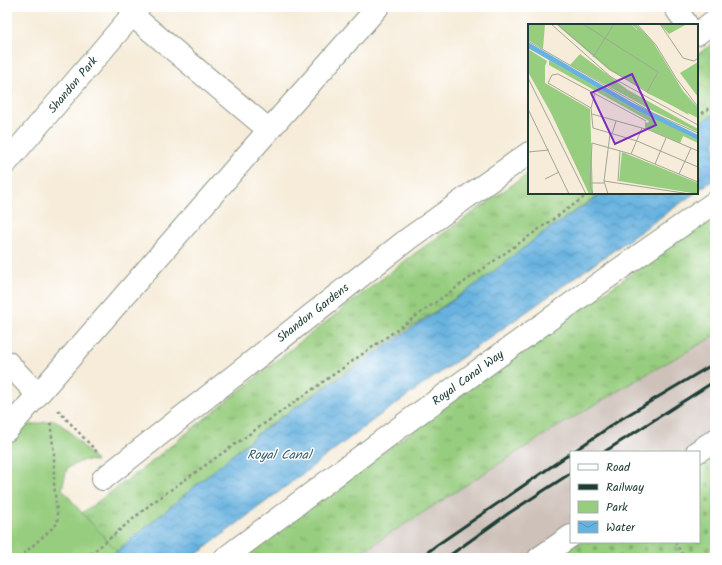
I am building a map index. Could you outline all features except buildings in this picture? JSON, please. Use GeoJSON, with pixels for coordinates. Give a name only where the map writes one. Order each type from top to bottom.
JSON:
{"type":"FeatureCollection","features":[{"type":"Feature","properties":{"kind":"street"},"geometry":{"type":"LineString","coordinates":[[7,430],[42,399],[269,130],[378,7]]}},
{"type":"Feature","properties":{"kind":"street"},"geometry":{"type":"LineString","coordinates":[[675,7],[686,24]]}},
{"type":"Feature","properties":{"kind":"street"},"geometry":{"type":"LineString","coordinates":[[136,11],[269,130]]}},
{"type":"Feature","properties":{"kind":"street","name":"Shandon Park"},"geometry":{"type":"LineString","coordinates":[[7,162],[136,11]]}},
{"type":"Feature","properties":{"kind":"street"},"geometry":{"type":"LineString","coordinates":[[698,33],[715,20]]}},
{"type":"Feature","properties":{"kind":"street","name":"Shandon Gardens"},"geometry":{"type":"LineString","coordinates":[[103,479],[408,239],[528,154]]}},
{"type":"Feature","properties":{"kind":"street","name":"Royal Canal Way"},"geometry":{"type":"LineString","coordinates":[[224,558],[411,419],[715,202]]}},
{"type":"Feature","properties":{"kind":"street"},"geometry":{"type":"LineString","coordinates":[[7,362],[42,399]]}},
{"type":"Feature","properties":{"kind":"street"},"geometry":{"type":"LineString","coordinates":[[698,451],[715,440]]}},
{"type":"Feature","properties":{"kind":"street"},"geometry":{"type":"LineString","coordinates":[[539,558],[570,537]]}},
{"type":"Feature","properties":{"kind":"path"},"geometry":{"type":"LineString","coordinates":[[698,116],[715,104]]}},
{"type":"Feature","properties":{"kind":"path"},"geometry":{"type":"LineString","coordinates":[[86,558],[152,503],[589,194]]}},
{"type":"Feature","properties":{"kind":"path"},"geometry":{"type":"LineString","coordinates":[[42,399],[59,410],[102,457],[103,479]]}},
{"type":"Feature","properties":{"kind":"path"},"geometry":{"type":"LineString","coordinates":[[19,558],[58,523],[54,483],[54,453],[42,399]]}},
{"type":"Feature","properties":{"kind":"path"},"geometry":{"type":"LineString","coordinates":[[676,543],[685,558]]}},
{"type":"Feature","properties":{"kind":"shaded area"},"geometry":{"type":"Polygon","coordinates":[[[715,336],[715,432],[686,451],[570,451],[570,530],[527,558],[352,558],[552,430],[650,372],[715,336]]]}},
{"type":"Feature","properties":{"kind":"green space"},"geometry":{"type":"Polygon","coordinates":[[[715,42],[715,114],[698,124],[698,54],[715,42]]]}},
{"type":"Feature","properties":{"kind":"green space"},"geometry":{"type":"Polygon","coordinates":[[[528,174],[528,194],[601,194],[544,232],[484,279],[384,345],[260,432],[109,558],[7,558],[7,443],[70,520],[82,513],[142,469],[300,342],[414,254],[528,174]]]}},
{"type":"Feature","properties":{"kind":"green space"},"geometry":{"type":"Polygon","coordinates":[[[715,215],[715,336],[650,372],[552,430],[352,558],[243,558],[341,483],[533,343],[715,215]]]}},
{"type":"Feature","properties":{"kind":"green space"},"geometry":{"type":"Polygon","coordinates":[[[55,420],[69,431],[96,461],[84,460],[67,468],[62,489],[117,551],[109,558],[7,558],[7,443],[21,427],[55,420]]]}},
{"type":"Feature","properties":{"kind":"green space"},"geometry":{"type":"Polygon","coordinates":[[[715,432],[715,558],[527,558],[570,530],[570,543],[700,543],[700,451],[686,451],[715,432]]]}},
{"type":"Feature","properties":{"kind":"water"},"geometry":{"type":"Polygon","coordinates":[[[715,114],[715,179],[698,190],[698,125],[715,114]]]}},
{"type":"Feature","properties":{"kind":"water","name":"Royal Canal"},"geometry":{"type":"Polygon","coordinates":[[[602,194],[694,194],[376,418],[192,558],[109,558],[260,432],[484,279],[544,232],[602,194]]]}},
{"type":"Feature","properties":{"kind":"railway"},"geometry":{"type":"LineString","coordinates":[[574,451],[621,419],[715,363]]}},
{"type":"Feature","properties":{"kind":"railway"},"geometry":{"type":"LineString","coordinates":[[606,451],[715,381]]}},
{"type":"Feature","properties":{"kind":"railway"},"geometry":{"type":"LineString","coordinates":[[420,558],[570,454]]}},
{"type":"Feature","properties":{"kind":"railway"},"geometry":{"type":"LineString","coordinates":[[446,558],[509,513],[570,474]]}}]}
